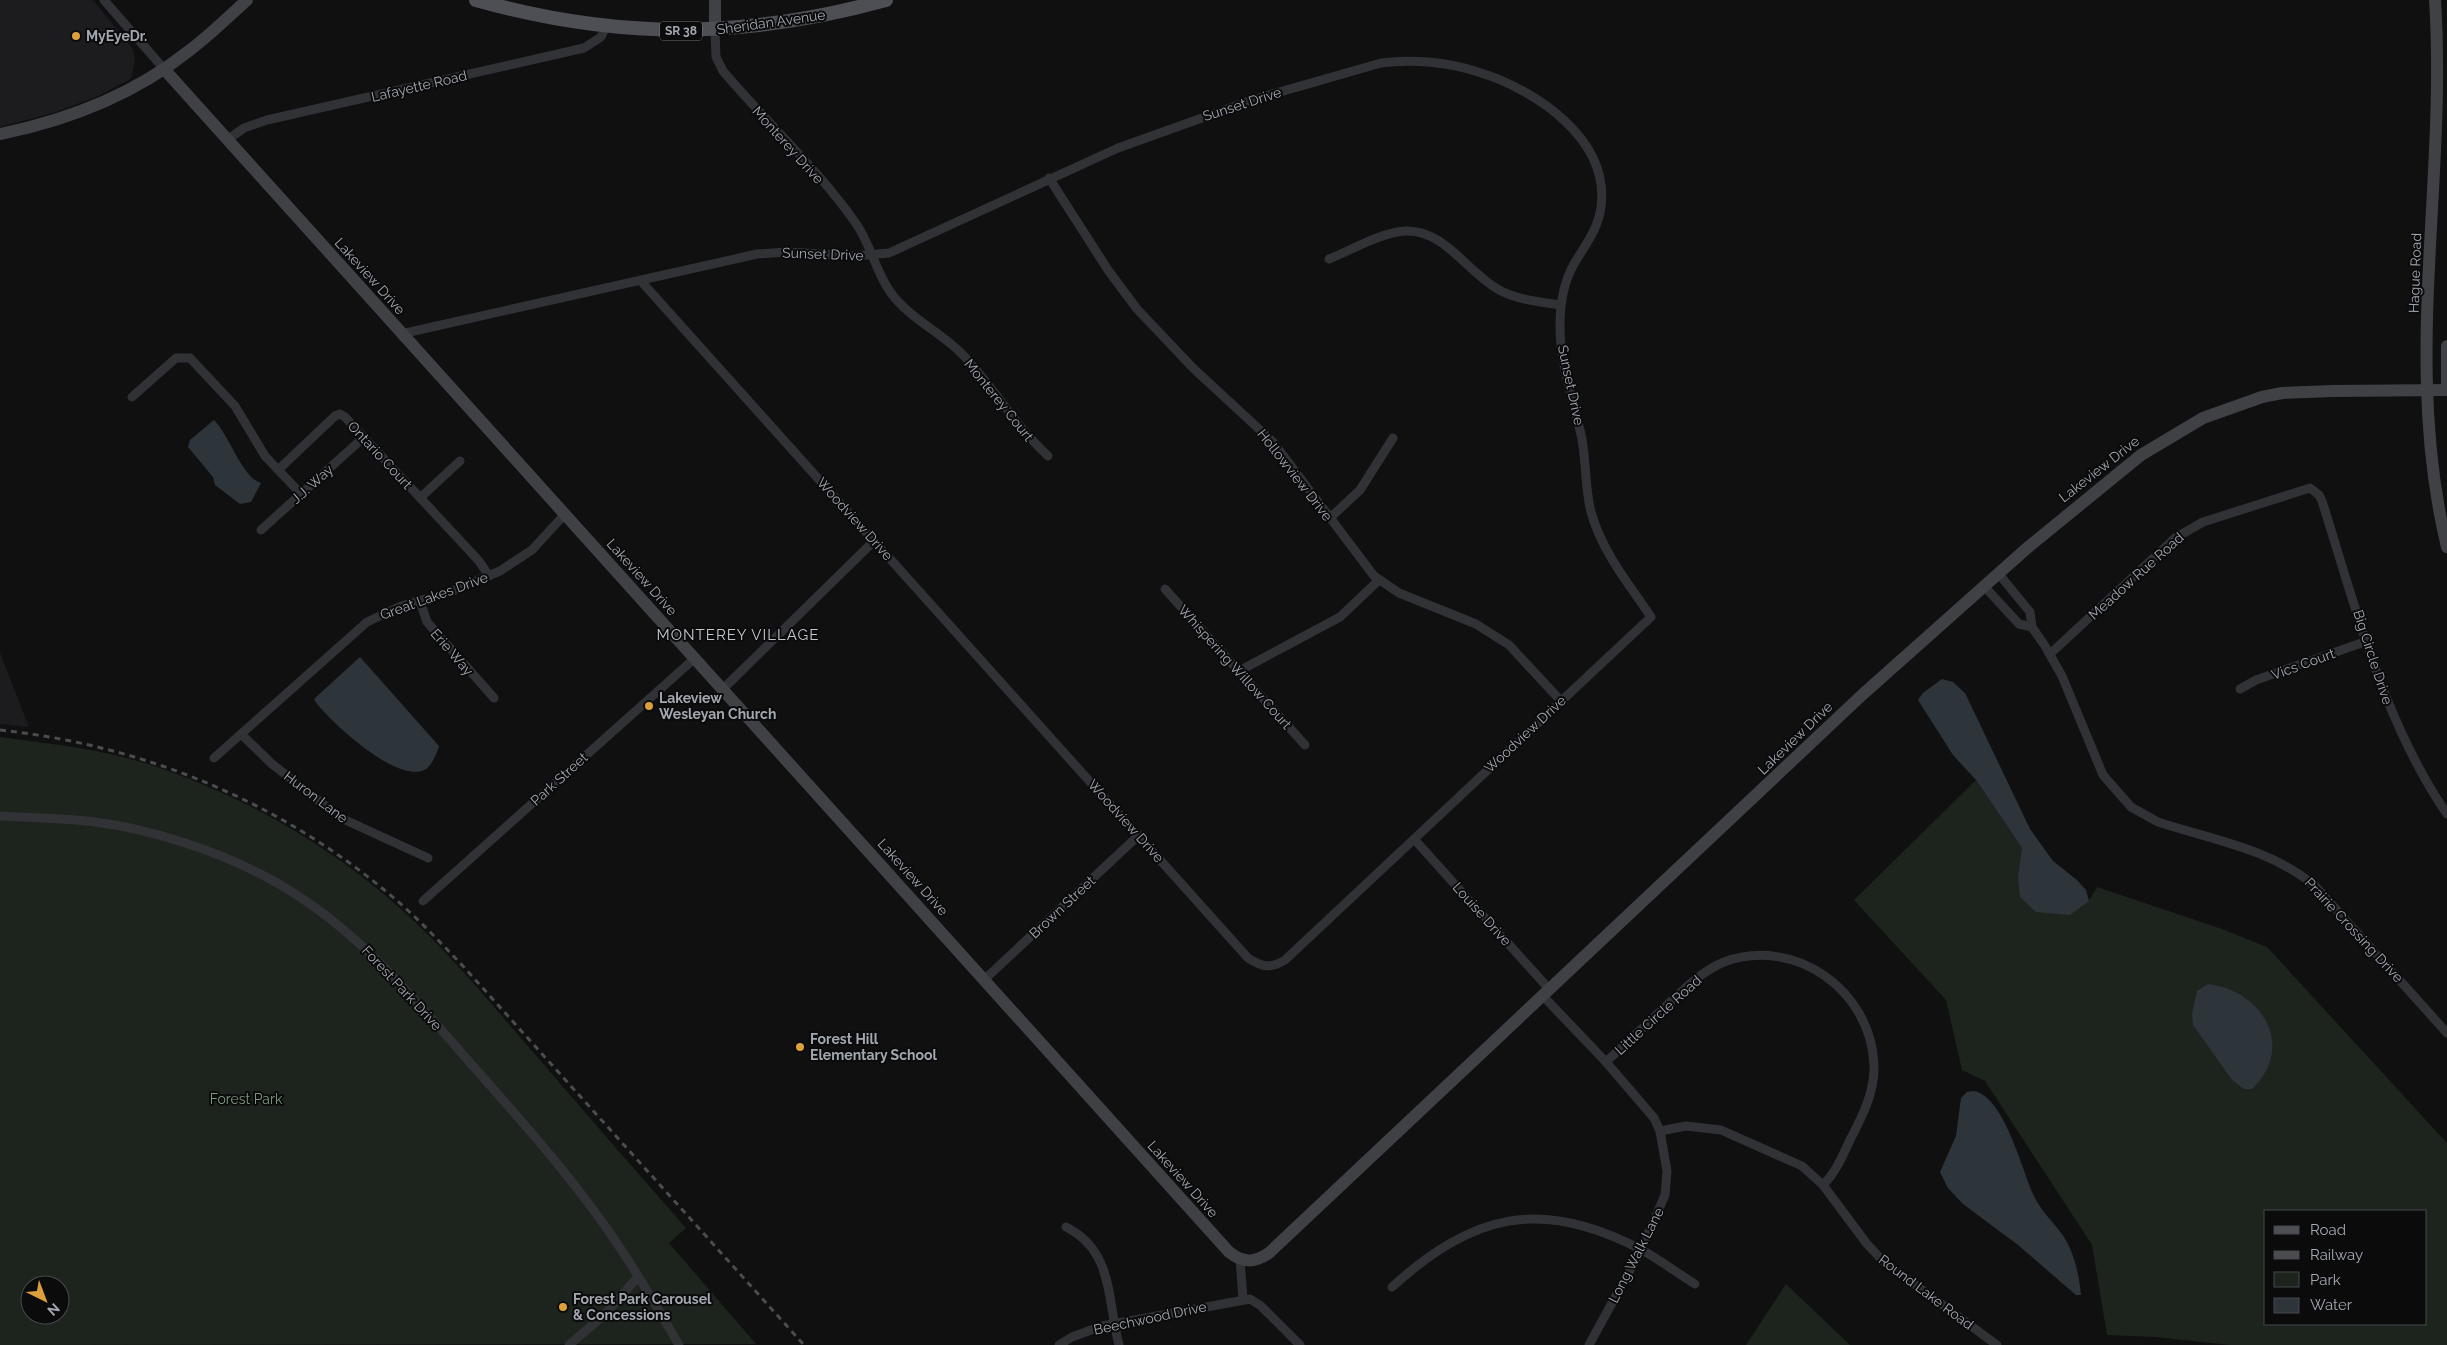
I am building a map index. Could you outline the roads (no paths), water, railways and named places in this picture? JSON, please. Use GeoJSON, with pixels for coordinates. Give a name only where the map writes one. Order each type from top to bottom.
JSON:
{"type":"FeatureCollection","features":[{"type":"Feature","properties":{"kind":"main road","name":"Sheridan Avenue"},"geometry":{"type":"LineString","coordinates":[[476,0],[523,12],[606,26],[654,30],[715,30],[783,23],[825,16],[886,0]]}},
{"type":"Feature","properties":{"kind":"street","name":"Lakeview Drive"},"geometry":{"type":"LineString","coordinates":[[104,0],[401,334],[985,979],[1229,1252],[1240,1260],[1250,1261],[1270,1253],[1862,695],[1984,586],[2120,470],[2167,438],[2209,415],[2244,402],[2282,393],[2447,390]]}},
{"type":"Feature","properties":{"kind":"street"},"geometry":{"type":"LineString","coordinates":[[0,134],[36,126],[98,105],[164,69],[190,50],[247,0]]}},
{"type":"Feature","properties":{"kind":"street"},"geometry":{"type":"LineString","coordinates":[[715,0],[715,30]]}},
{"type":"Feature","properties":{"kind":"street","name":"Hague Road"},"geometry":{"type":"LineString","coordinates":[[2435,0],[2438,108],[2427,389],[2434,479],[2447,547]]}},
{"type":"Feature","properties":{"kind":"street","name":"Lafayette Road"},"geometry":{"type":"LineString","coordinates":[[227,140],[244,128],[267,120],[584,48],[601,37],[606,26]]}},
{"type":"Feature","properties":{"kind":"street","name":"Monterey Drive"},"geometry":{"type":"LineString","coordinates":[[715,30],[716,57],[723,71],[834,195],[856,223],[872,256]]}},
{"type":"Feature","properties":{"kind":"street","name":"Sunset Drive"},"geometry":{"type":"LineString","coordinates":[[401,334],[757,254],[787,252],[872,256],[889,253],[1049,178],[1179,125],[1255,99],[1365,67],[1400,61],[1476,71],[1523,90],[1549,109],[1579,137],[1588,149],[1597,167],[1602,190],[1599,217],[1591,239],[1568,277],[1560,305],[1561,350],[1581,432],[1591,512],[1597,531],[1611,557],[1651,617]]}},
{"type":"Feature","properties":{"kind":"street","name":"Hollowview Drive"},"geometry":{"type":"LineString","coordinates":[[1049,178],[1094,248],[1137,309],[1193,368],[1273,442],[1379,580],[1410,599],[1476,624],[1502,640],[1509,645],[1561,701]]}},
{"type":"Feature","properties":{"kind":"street"},"geometry":{"type":"LineString","coordinates":[[1329,260],[1394,233],[1414,231],[1441,242],[1482,280],[1500,291],[1513,296],[1560,305]]}},
{"type":"Feature","properties":{"kind":"street","name":"Monterey Court"},"geometry":{"type":"LineString","coordinates":[[872,256],[883,280],[901,305],[960,352],[1024,433],[1048,456]]}},
{"type":"Feature","properties":{"kind":"street","name":"Woodview Drive"},"geometry":{"type":"LineString","coordinates":[[640,280],[1248,958],[1261,966],[1268,967],[1285,960],[1651,617]]}},
{"type":"Feature","properties":{"kind":"street"},"geometry":{"type":"LineString","coordinates":[[2447,346],[2447,390]]}},
{"type":"Feature","properties":{"kind":"street"},"geometry":{"type":"LineString","coordinates":[[132,397],[176,358],[190,358],[235,406],[257,445],[301,494]]}},
{"type":"Feature","properties":{"kind":"street","name":"Ontario Court"},"geometry":{"type":"LineString","coordinates":[[278,470],[335,416],[340,414],[364,437],[479,561],[489,576]]}},
{"type":"Feature","properties":{"kind":"street","name":"J.J. Way"},"geometry":{"type":"LineString","coordinates":[[261,530],[364,437]]}},
{"type":"Feature","properties":{"kind":"street"},"geometry":{"type":"LineString","coordinates":[[1330,518],[1360,490],[1393,438]]}},
{"type":"Feature","properties":{"kind":"street","name":"Ontario Court"},"geometry":{"type":"LineString","coordinates":[[420,498],[460,462]]}},
{"type":"Feature","properties":{"kind":"street","name":"Meadow Rue Road"},"geometry":{"type":"LineString","coordinates":[[2050,654],[2174,538],[2188,529],[2303,489],[2310,488],[2316,492]]}},
{"type":"Feature","properties":{"kind":"street","name":"Big Circle Drive"},"geometry":{"type":"LineString","coordinates":[[2316,492],[2322,501],[2388,704],[2410,753],[2447,814]]}},
{"type":"Feature","properties":{"kind":"street","name":"Great Lakes Drive"},"geometry":{"type":"LineString","coordinates":[[214,758],[367,622],[401,606],[450,592],[489,576],[518,561],[532,550],[565,514]]}},
{"type":"Feature","properties":{"kind":"street"},"geometry":{"type":"LineString","coordinates":[[723,689],[874,541]]}},
{"type":"Feature","properties":{"kind":"street","name":"Prairie Crossing Drive"},"geometry":{"type":"LineString","coordinates":[[1998,574],[2030,612],[2032,627],[2050,654],[2071,697],[2103,775],[2131,807],[2158,822],[2267,856],[2300,872],[2316,887],[2447,1033]]}},
{"type":"Feature","properties":{"kind":"street"},"geometry":{"type":"LineString","coordinates":[[1239,671],[1340,616],[1379,580]]}},
{"type":"Feature","properties":{"kind":"street","name":"Prairie Crossing Drive"},"geometry":{"type":"LineString","coordinates":[[1984,586],[2019,624],[2032,627]]}},
{"type":"Feature","properties":{"kind":"street","name":"Whispering Willow Court"},"geometry":{"type":"LineString","coordinates":[[1165,589],[1305,745]]}},
{"type":"Feature","properties":{"kind":"street","name":"Erie Way"},"geometry":{"type":"LineString","coordinates":[[420,601],[423,615],[436,634],[494,698]]}},
{"type":"Feature","properties":{"kind":"street","name":"Vics Court"},"geometry":{"type":"LineString","coordinates":[[2240,689],[2256,680],[2367,641]]}},
{"type":"Feature","properties":{"kind":"street","name":"Park Street"},"geometry":{"type":"LineString","coordinates":[[423,901],[695,658]]}},
{"type":"Feature","properties":{"kind":"street","name":"Huron Lane"},"geometry":{"type":"LineString","coordinates":[[240,734],[272,764],[341,818],[428,858]]}},
{"type":"Feature","properties":{"kind":"street","name":"Forest Park Drive"},"geometry":{"type":"LineString","coordinates":[[0,816],[96,822],[164,838],[206,851],[254,871],[302,898],[327,915],[376,957],[494,1090],[583,1199],[619,1247],[679,1345]]}},
{"type":"Feature","properties":{"kind":"street","name":"Brown Street"},"geometry":{"type":"LineString","coordinates":[[985,979],[1139,836]]}},
{"type":"Feature","properties":{"kind":"street","name":"Louise Drive"},"geometry":{"type":"LineString","coordinates":[[1414,839],[1547,993]]}},
{"type":"Feature","properties":{"kind":"street","name":"Little Circle Road"},"geometry":{"type":"LineString","coordinates":[[1606,1062],[1696,978],[1723,963],[1739,958],[1768,955],[1793,959],[1817,970],[1842,990],[1860,1014],[1872,1050],[1874,1065],[1871,1091],[1859,1122],[1835,1172],[1823,1185]]}},
{"type":"Feature","properties":{"kind":"street","name":"Long Walk Lane"},"geometry":{"type":"LineString","coordinates":[[1547,993],[1645,1105],[1660,1131],[1667,1171],[1666,1187],[1641,1250],[1589,1345]]}},
{"type":"Feature","properties":{"kind":"street","name":"Round Lake Road"},"geometry":{"type":"LineString","coordinates":[[1660,1131],[1686,1126],[1721,1130],[1794,1162],[1810,1172],[1823,1185],[1867,1244],[1884,1261],[1997,1345]]}},
{"type":"Feature","properties":{"kind":"street"},"geometry":{"type":"LineString","coordinates":[[1392,1287],[1416,1266],[1459,1237],[1486,1225],[1514,1220],[1568,1221],[1592,1228],[1641,1250],[1695,1284]]}},
{"type":"Feature","properties":{"kind":"street"},"geometry":{"type":"LineString","coordinates":[[1066,1227],[1079,1234],[1096,1251],[1106,1278],[1119,1345]]}},
{"type":"Feature","properties":{"kind":"street"},"geometry":{"type":"LineString","coordinates":[[1240,1260],[1243,1299],[1255,1301],[1300,1345]]}},
{"type":"Feature","properties":{"kind":"street"},"geometry":{"type":"LineString","coordinates":[[570,1345],[604,1315],[638,1277]]}},
{"type":"Feature","properties":{"kind":"street","name":"Beechwood Drive"},"geometry":{"type":"LineString","coordinates":[[1059,1345],[1082,1332],[1114,1323],[1243,1299]]}},
{"type":"Feature","properties":{"kind":"water"},"geometry":{"type":"Polygon","coordinates":[[[214,420],[242,465],[254,480],[261,483],[251,502],[240,504],[215,485],[213,477],[188,447],[190,440],[214,420]]]}},
{"type":"Feature","properties":{"kind":"water"},"geometry":{"type":"Polygon","coordinates":[[[360,657],[439,746],[436,755],[426,769],[414,772],[399,768],[383,760],[349,736],[315,701],[314,699],[360,657]]]}},
{"type":"Feature","properties":{"kind":"water"},"geometry":{"type":"Polygon","coordinates":[[[1942,679],[1953,682],[1965,693],[2030,829],[2053,861],[2077,880],[2086,890],[2089,901],[2070,915],[2036,912],[2020,897],[2018,876],[2022,848],[1976,780],[1953,755],[1918,700],[1923,693],[1942,679]]]}},
{"type":"Feature","properties":{"kind":"water"},"geometry":{"type":"Polygon","coordinates":[[[2208,984],[2227,988],[2244,997],[2257,1009],[2267,1023],[2272,1038],[2272,1055],[2265,1072],[2252,1089],[2244,1089],[2232,1080],[2193,1025],[2192,1014],[2197,991],[2208,984]]]}},
{"type":"Feature","properties":{"kind":"water"},"geometry":{"type":"Polygon","coordinates":[[[1974,1091],[1985,1096],[1994,1106],[2011,1135],[2036,1200],[2064,1237],[2071,1251],[2078,1273],[2081,1295],[2076,1295],[2018,1245],[1963,1204],[1948,1188],[1940,1172],[1956,1136],[1961,1098],[1967,1092],[1974,1091]]]}},
{"type":"Feature","properties":{"kind":"railway"},"geometry":{"type":"LineString","coordinates":[[0,730],[52,737],[104,749],[154,763],[203,781],[251,803],[297,828],[341,857],[383,889],[414,916],[462,965],[804,1345]]}},
{"type":"Feature","properties":{"kind":"place","name":"MyEyeDr."},"geometry":{"type":"Point","coordinates":[76,36]}},
{"type":"Feature","properties":{"kind":"place","name":"Lakeview Wesleyan Church"},"geometry":{"type":"Point","coordinates":[649,706]}},
{"type":"Feature","properties":{"kind":"place","name":"Forest Hill Elementary School"},"geometry":{"type":"Point","coordinates":[800,1047]}},
{"type":"Feature","properties":{"kind":"place","name":"Forest Park Carousel & Concessions"},"geometry":{"type":"Point","coordinates":[563,1307]}},
{"type":"Feature","properties":{"kind":"district","name":"MONTEREY VILLAGE"},"geometry":{"type":"Point","coordinates":[738,635]}},
{"type":"Feature","properties":{"kind":"park label","name":"Forest Park"},"geometry":{"type":"Point","coordinates":[246,1099]}}]}
